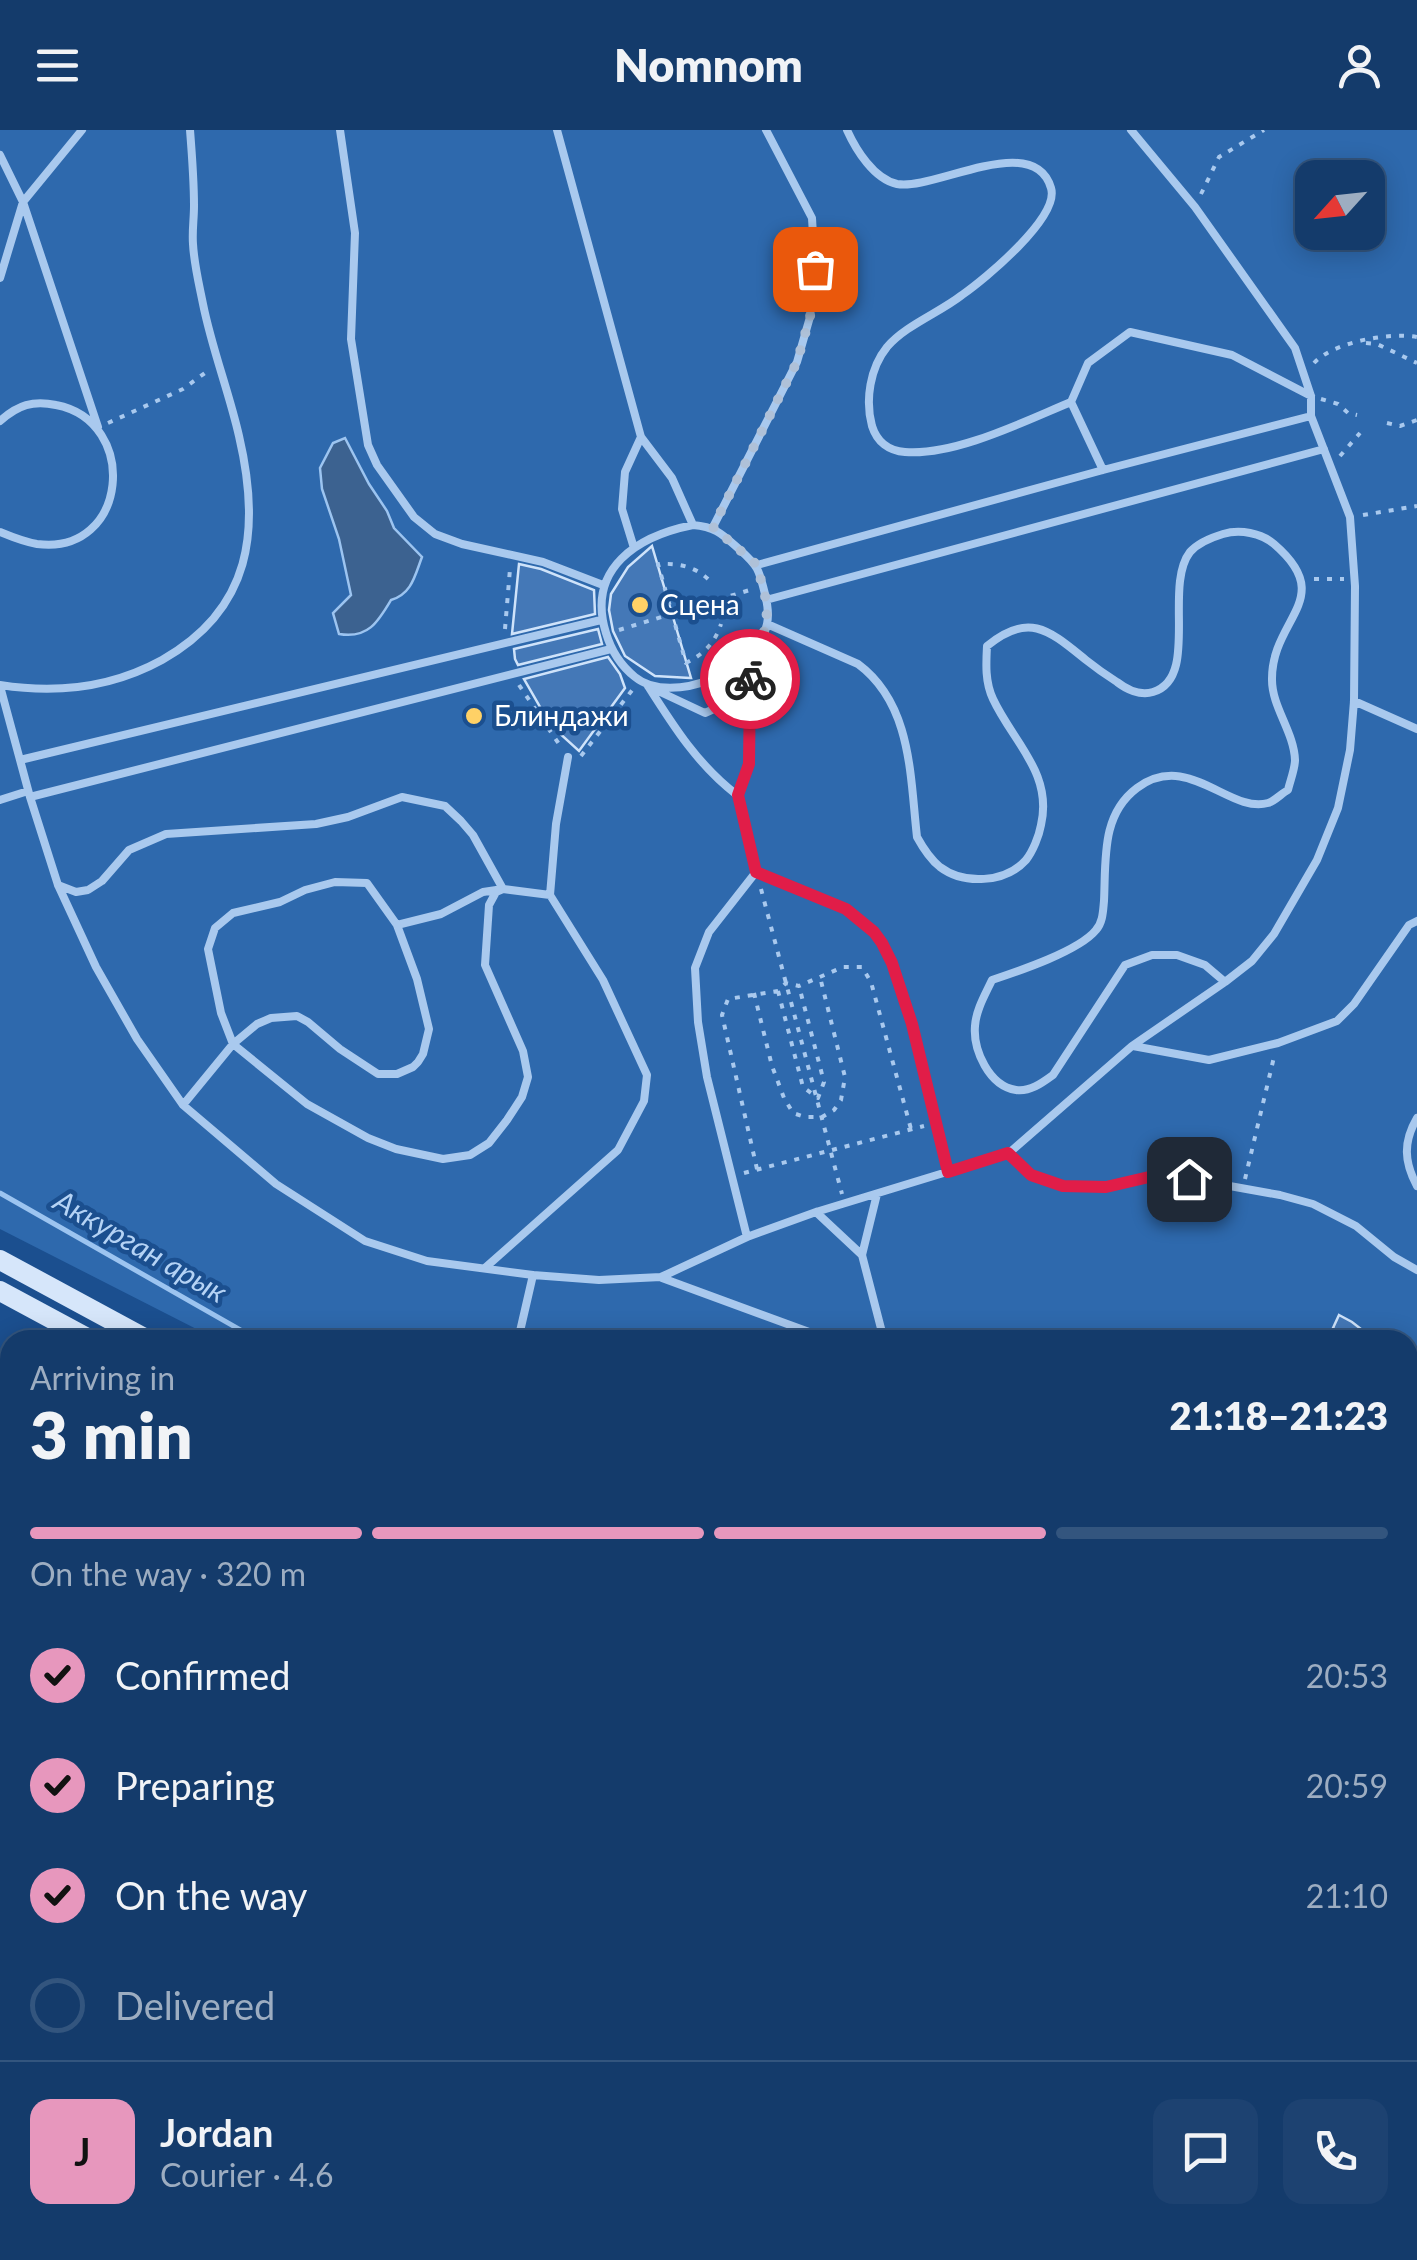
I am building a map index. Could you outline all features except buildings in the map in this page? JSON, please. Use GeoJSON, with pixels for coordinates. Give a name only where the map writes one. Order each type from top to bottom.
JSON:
{"type":"FeatureCollection","features":[{"type":"Feature","properties":{"kind":"main road"},"geometry":{"type":"LineString","coordinates":[[0,1260],[130,1330]]}},
{"type":"Feature","properties":{"kind":"main road"},"geometry":{"type":"LineString","coordinates":[[0,1291],[72,1330]]}},
{"type":"Feature","properties":{"kind":"lane"},"geometry":{"type":"LineString","coordinates":[[0,278],[22,202],[82,130]]}},
{"type":"Feature","properties":{"kind":"lane"},"geometry":{"type":"LineString","coordinates":[[190,130],[192,243],[250,492],[249,528],[238,582],[204,630],[147,668],[107,683],[56,690],[0,685],[58,885],[96,967],[182,1105],[276,1184],[366,1241],[427,1261],[533,1275],[599,1280],[661,1278],[804,1330]]}},
{"type":"Feature","properties":{"kind":"lane"},"geometry":{"type":"LineString","coordinates":[[340,130],[355,233],[350,339],[368,445],[377,465],[414,517],[435,534],[542,562],[602,586]]}},
{"type":"Feature","properties":{"kind":"lane"},"geometry":{"type":"LineString","coordinates":[[556,130],[641,437],[672,478],[693,525]]}},
{"type":"Feature","properties":{"kind":"lane"},"geometry":{"type":"LineString","coordinates":[[713,527],[797,362],[810,317],[815,269],[812,218],[766,130]]}},
{"type":"Feature","properties":{"kind":"lane"},"geometry":{"type":"LineString","coordinates":[[847,130],[870,166],[892,182],[914,183],[1018,162],[1046,177],[1051,188],[1052,199],[1036,228],[1000,263],[964,294],[886,348],[872,375],[869,404],[874,433],[881,444],[908,453],[956,446],[1071,402],[1088,363],[1130,332],[1232,355],[1311,396]]}},
{"type":"Feature","properties":{"kind":"lane"},"geometry":{"type":"LineString","coordinates":[[661,1278],[747,1237],[816,1212],[1008,1153],[1132,1046],[1252,961],[1274,934],[1317,860],[1338,808],[1350,750],[1354,578],[1350,517],[1311,416],[1311,396],[1295,348],[1195,207],[1131,130]]}},
{"type":"Feature","properties":{"kind":"lane"},"geometry":{"type":"LineString","coordinates":[[0,155],[22,202],[114,464],[110,503],[96,526],[75,540],[38,544],[0,532]]}},
{"type":"Feature","properties":{"kind":"lane"},"geometry":{"type":"LineString","coordinates":[[0,421],[14,409],[38,402],[69,407],[98,427]]}},
{"type":"Feature","properties":{"kind":"lane"},"geometry":{"type":"LineString","coordinates":[[1071,402],[1103,470]]}},
{"type":"Feature","properties":{"kind":"lane"},"geometry":{"type":"LineString","coordinates":[[757,565],[1311,416]]}},
{"type":"Feature","properties":{"kind":"lane"},"geometry":{"type":"LineString","coordinates":[[634,548],[622,509],[625,472],[641,437]]}},
{"type":"Feature","properties":{"kind":"lane"},"geometry":{"type":"LineString","coordinates":[[766,600],[1324,449]]}},
{"type":"Feature","properties":{"kind":"lane"},"geometry":{"type":"LineString","coordinates":[[644,683],[686,688],[717,676],[745,660],[759,644],[767,624],[766,600],[757,565],[713,527],[693,525],[653,536],[634,548],[602,586],[602,620],[610,649],[644,683],[704,714],[727,703],[750,677]]}},
{"type":"Feature","properties":{"kind":"lane"},"geometry":{"type":"LineString","coordinates":[[767,624],[858,664],[872,674],[895,709],[905,736],[917,837],[924,850],[951,874],[986,879],[1025,861],[1041,829],[1045,805],[1035,766],[993,699],[986,674],[987,646],[1002,634],[1039,628],[1056,635],[1126,689],[1154,692],[1170,678],[1179,661],[1180,576],[1190,552],[1228,532],[1260,535],[1272,542],[1302,578],[1302,599],[1273,659],[1271,684],[1295,762],[1288,790],[1268,802],[1244,802],[1203,783],[1170,774],[1143,783],[1124,798],[1110,823],[1103,912],[1094,934],[1037,965],[992,980],[974,1022],[975,1039],[981,1058],[996,1081],[1026,1090],[1052,1074],[1125,964],[1152,955],[1178,954],[1204,965],[1225,982]]}},
{"type":"Feature","properties":{"kind":"lane"},"geometry":{"type":"LineString","coordinates":[[20,760],[602,620]]}},
{"type":"Feature","properties":{"kind":"lane"},"geometry":{"type":"LineString","coordinates":[[0,800],[610,649]]}},
{"type":"Feature","properties":{"kind":"lane"},"geometry":{"type":"LineString","coordinates":[[745,660],[750,677],[749,764],[738,795],[756,872]]}},
{"type":"Feature","properties":{"kind":"lane"},"geometry":{"type":"LineString","coordinates":[[644,683],[688,748],[738,795]]}},
{"type":"Feature","properties":{"kind":"lane"},"geometry":{"type":"LineString","coordinates":[[1354,700],[1417,729]]}},
{"type":"Feature","properties":{"kind":"lane"},"geometry":{"type":"LineString","coordinates":[[486,1268],[618,1150],[644,1101],[646,1075],[604,980],[550,895],[556,824],[568,757]]}},
{"type":"Feature","properties":{"kind":"lane"},"geometry":{"type":"LineString","coordinates":[[58,885],[76,892],[88,890],[102,881],[130,850],[166,834],[316,824],[402,797],[445,806],[462,821],[503,889]]}},
{"type":"Feature","properties":{"kind":"lane"},"geometry":{"type":"LineString","coordinates":[[756,872],[846,909],[882,943],[912,1024],[948,1172]]}},
{"type":"Feature","properties":{"kind":"lane"},"geometry":{"type":"LineString","coordinates":[[747,1237],[707,1076],[698,1022],[696,968],[709,932],[756,872]]}},
{"type":"Feature","properties":{"kind":"lane"},"geometry":{"type":"LineString","coordinates":[[182,1105],[233,1044],[271,1018],[297,1016],[378,1074],[397,1074],[413,1068],[423,1054],[429,1029],[414,969],[397,925],[367,883],[335,882],[305,890],[280,902],[233,913],[215,928],[208,949],[221,1013],[233,1044],[307,1104],[368,1138],[433,1158],[452,1159],[477,1152],[508,1120],[528,1077],[523,1051],[485,965],[488,905],[496,892],[503,889]]}},
{"type":"Feature","properties":{"kind":"lane"},"geometry":{"type":"LineString","coordinates":[[397,925],[441,914],[482,892],[503,889],[550,895]]}},
{"type":"Feature","properties":{"kind":"lane"},"geometry":{"type":"LineString","coordinates":[[1132,1046],[1209,1060],[1278,1043],[1337,1020],[1354,1004],[1409,925],[1417,921]]}},
{"type":"Feature","properties":{"kind":"lane"},"geometry":{"type":"LineString","coordinates":[[1417,1118],[1408,1132],[1405,1151],[1417,1186]]}},
{"type":"Feature","properties":{"kind":"lane"},"geometry":{"type":"LineString","coordinates":[[1008,1153],[1031,1175],[1063,1186],[1106,1187],[1162,1174],[1313,1204],[1356,1226],[1417,1270]]}},
{"type":"Feature","properties":{"kind":"lane"},"geometry":{"type":"LineString","coordinates":[[877,1194],[862,1255],[881,1330]]}},
{"type":"Feature","properties":{"kind":"lane"},"geometry":{"type":"LineString","coordinates":[[816,1212],[862,1255]]}},
{"type":"Feature","properties":{"kind":"lane"},"geometry":{"type":"LineString","coordinates":[[521,1330],[533,1275]]}},
{"type":"Feature","properties":{"kind":"path"},"geometry":{"type":"LineString","coordinates":[[1195,207],[1220,157],[1264,130]]}},
{"type":"Feature","properties":{"kind":"path"},"geometry":{"type":"LineString","coordinates":[[1306,381],[1324,352],[1390,336],[1417,337]]}},
{"type":"Feature","properties":{"kind":"path"},"geometry":{"type":"LineString","coordinates":[[1356,343],[1377,344],[1417,363]]}},
{"type":"Feature","properties":{"kind":"path"},"geometry":{"type":"LineString","coordinates":[[98,427],[183,388],[218,364]]}},
{"type":"Feature","properties":{"kind":"path"},"geometry":{"type":"LineString","coordinates":[[1311,396],[1338,404],[1356,415]]}},
{"type":"Feature","properties":{"kind":"path"},"geometry":{"type":"LineString","coordinates":[[1388,422],[1400,426],[1417,420]]}},
{"type":"Feature","properties":{"kind":"path"},"geometry":{"type":"LineString","coordinates":[[1332,463],[1360,434]]}},
{"type":"Feature","properties":{"kind":"path"},"geometry":{"type":"LineString","coordinates":[[1350,517],[1417,506]]}},
{"type":"Feature","properties":{"kind":"path"},"geometry":{"type":"LineString","coordinates":[[708,579],[690,567],[658,564],[686,662],[699,657],[712,644],[721,624]]}},
{"type":"Feature","properties":{"kind":"path"},"geometry":{"type":"LineString","coordinates":[[1302,578],[1354,578]]}},
{"type":"Feature","properties":{"kind":"path"},"geometry":{"type":"LineString","coordinates":[[606,634],[763,586]]}},
{"type":"Feature","properties":{"kind":"path"},"geometry":{"type":"LineString","coordinates":[[568,757],[582,756],[644,683]]}},
{"type":"Feature","properties":{"kind":"path"},"geometry":{"type":"LineString","coordinates":[[756,872],[845,1203]]}},
{"type":"Feature","properties":{"kind":"path"},"geometry":{"type":"LineString","coordinates":[[786,982],[799,986],[843,967],[862,967],[872,982],[912,1129]]}},
{"type":"Feature","properties":{"kind":"path"},"geometry":{"type":"LineString","coordinates":[[754,994],[784,1098],[793,1112],[804,1117],[822,1117],[841,1100],[845,1077],[820,978]]}},
{"type":"Feature","properties":{"kind":"path"},"geometry":{"type":"LineString","coordinates":[[758,1169],[722,1015],[728,1000],[778,991],[786,982]]}},
{"type":"Feature","properties":{"kind":"path"},"geometry":{"type":"LineString","coordinates":[[799,986],[824,1082],[818,1098]]}},
{"type":"Feature","properties":{"kind":"path"},"geometry":{"type":"LineString","coordinates":[[778,991],[803,1087],[818,1098]]}},
{"type":"Feature","properties":{"kind":"path"},"geometry":{"type":"LineString","coordinates":[[1243,1188],[1278,1043]]}},
{"type":"Feature","properties":{"kind":"path"},"geometry":{"type":"LineString","coordinates":[[730,1177],[935,1123]]}},
{"type":"Feature","properties":{"kind":"shaded area"},"geometry":{"type":"Polygon","coordinates":[[[0,130],[1417,130],[1417,1330],[198,1330],[0,1229],[0,130]]]}},
{"type":"Feature","properties":{"kind":"shaded area"},"geometry":{"type":"Polygon","coordinates":[[[345,438],[394,528],[422,557],[404,593],[391,600],[371,627],[349,635],[339,634],[333,613],[351,595],[339,539],[322,489],[320,468],[333,443],[345,438]]]}},
{"type":"Feature","properties":{"kind":"waterway","name":"Аккурган арык"},"geometry":{"type":"LineString","coordinates":[[0,1193],[240,1330]]}},
{"type":"Feature","properties":{"kind":"way so far"},"geometry":{"type":"LineString","coordinates":[[750,679],[745,660],[759,644],[767,624],[766,600],[757,565],[713,527],[797,362],[810,317],[815,269]]}},
{"type":"Feature","properties":{"kind":"place","name":"Сцена"},"geometry":{"type":"Point","coordinates":[640,605]}},
{"type":"Feature","properties":{"kind":"place","name":"Блиндажи"},"geometry":{"type":"Point","coordinates":[474,716]}},
{"type":"Feature","properties":{"kind":"route"},"geometry":{"type":"LineString","coordinates":[[750,679],[749,764],[738,795],[756,872],[846,909],[882,943],[912,1024],[948,1172],[1008,1153],[1031,1175],[1063,1186],[1106,1187],[1162,1174],[1189,1179]]}}]}
